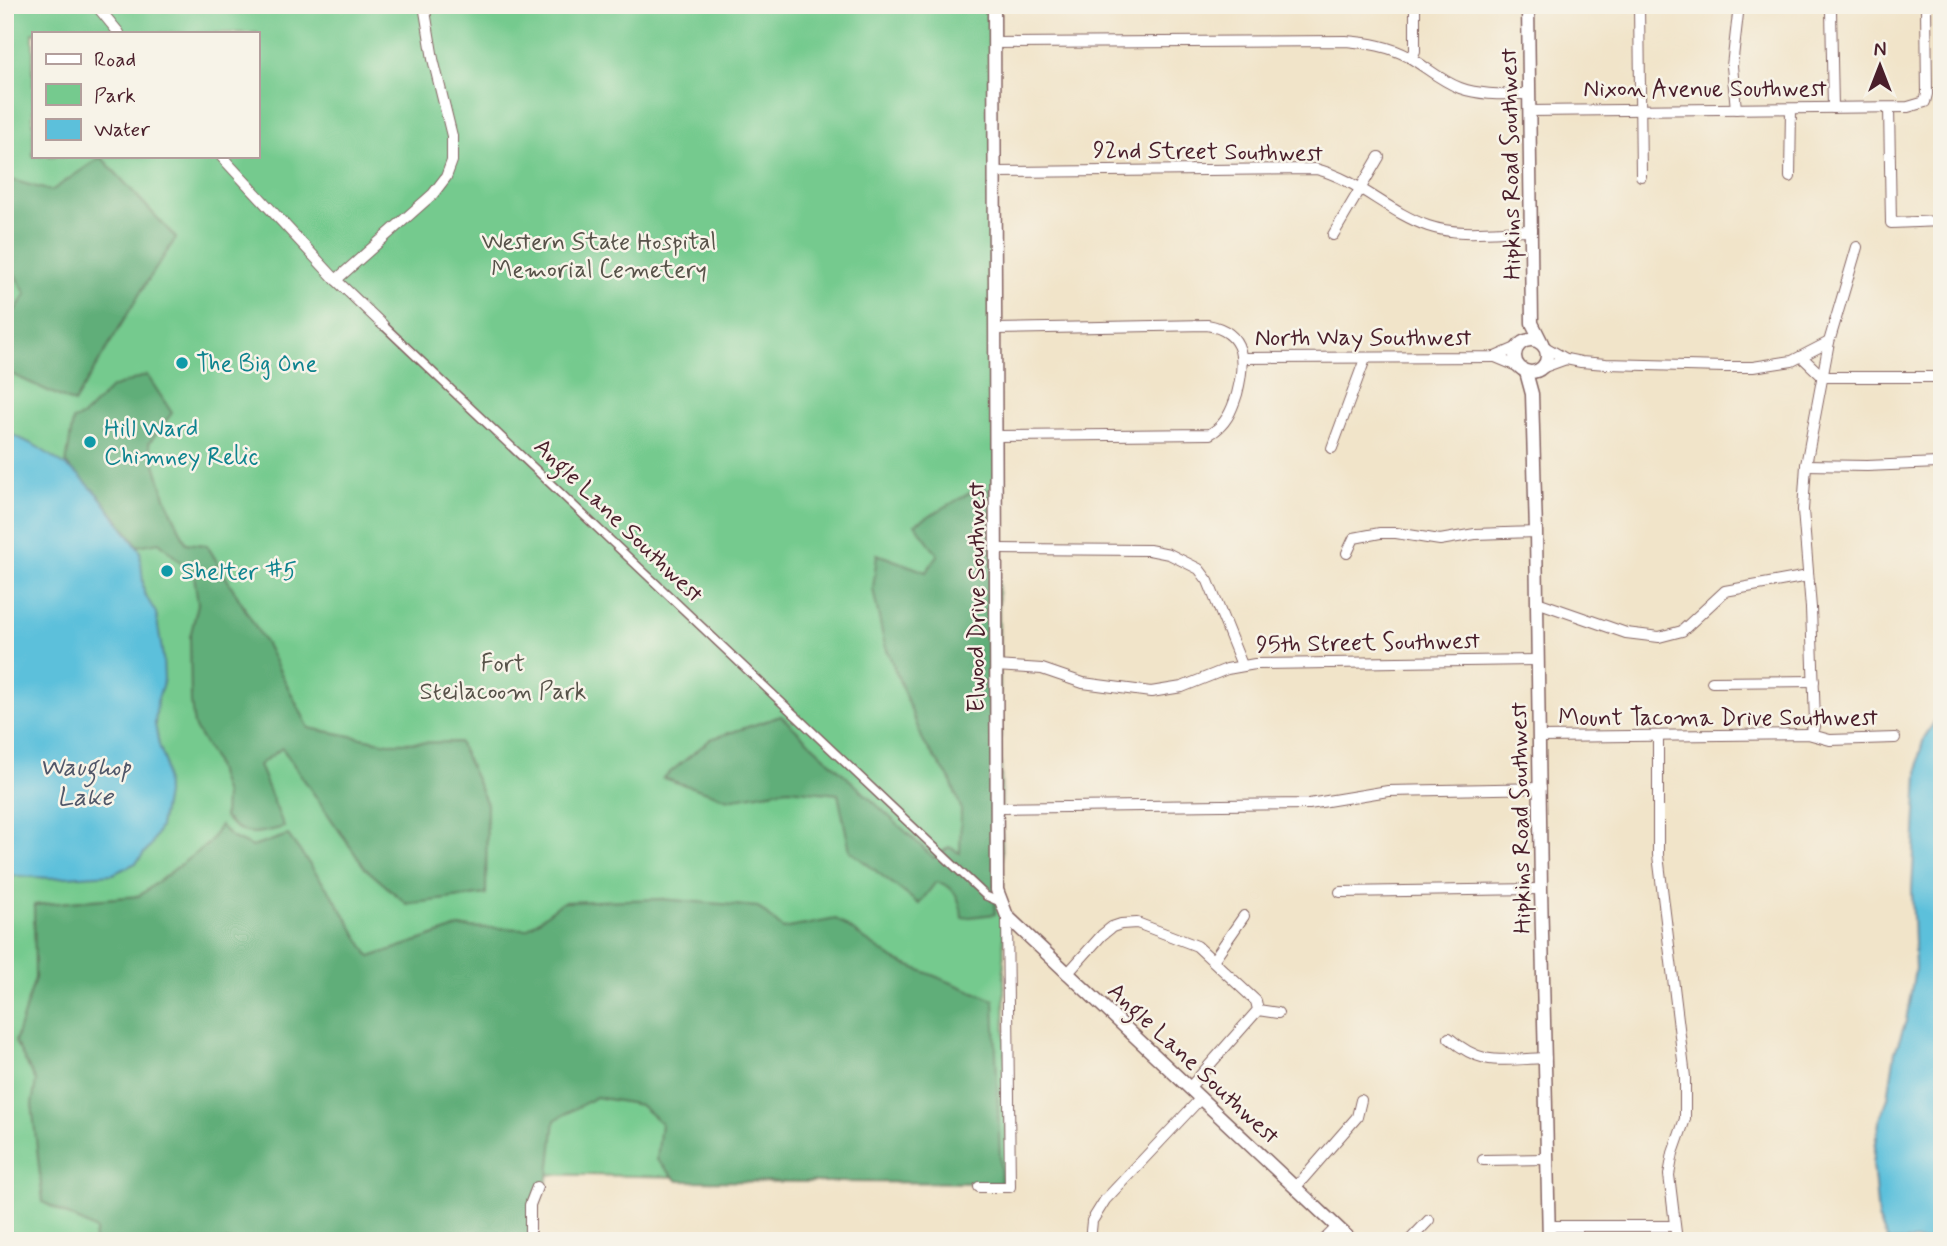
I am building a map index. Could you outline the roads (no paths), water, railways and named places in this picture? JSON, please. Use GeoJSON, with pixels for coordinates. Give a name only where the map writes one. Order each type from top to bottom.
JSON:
{"type":"FeatureCollection","features":[{"type":"Feature","properties":{"kind":"street"},"geometry":{"type":"LineString","coordinates":[[96,5],[118,32]]}},
{"type":"Feature","properties":{"kind":"street"},"geometry":{"type":"LineString","coordinates":[[336,280],[433,194],[446,177],[452,161],[452,136],[433,59],[424,5]]}},
{"type":"Feature","properties":{"kind":"street","name":"Elwood Drive Southwest"},"geometry":{"type":"LineString","coordinates":[[979,1187],[1010,1187],[1007,916],[997,890],[998,549],[994,5]]}},
{"type":"Feature","properties":{"kind":"street"},"geometry":{"type":"LineString","coordinates":[[1411,58],[1415,51],[1415,5]]}},
{"type":"Feature","properties":{"kind":"street","name":"Hipkins Road Southwest"},"geometry":{"type":"LineString","coordinates":[[1528,5],[1532,323],[1543,345]]}},
{"type":"Feature","properties":{"kind":"street"},"geometry":{"type":"LineString","coordinates":[[1639,5],[1641,176]]}},
{"type":"Feature","properties":{"kind":"street"},"geometry":{"type":"LineString","coordinates":[[1736,109],[1732,66],[1739,5]]}},
{"type":"Feature","properties":{"kind":"street","name":"Nixon Avenue Southwest"},"geometry":{"type":"LineString","coordinates":[[1530,111],[1908,107],[1925,102],[1927,94],[1926,5]]}},
{"type":"Feature","properties":{"kind":"street"},"geometry":{"type":"LineString","coordinates":[[1831,10],[1833,108]]}},
{"type":"Feature","properties":{"kind":"street"},"geometry":{"type":"LineString","coordinates":[[994,44],[1346,41],[1382,46],[1411,58],[1434,75],[1460,88],[1494,94],[1530,94]]}},
{"type":"Feature","properties":{"kind":"street"},"geometry":{"type":"LineString","coordinates":[[1889,108],[1891,223],[1942,220]]}},
{"type":"Feature","properties":{"kind":"street"},"geometry":{"type":"LineString","coordinates":[[1790,177],[1791,109]]}},
{"type":"Feature","properties":{"kind":"street"},"geometry":{"type":"LineString","coordinates":[[1333,235],[1379,157]]}},
{"type":"Feature","properties":{"kind":"street","name":"Angle Lane Southwest"},"geometry":{"type":"LineString","coordinates":[[223,158],[336,280],[986,896],[1000,902]]}},
{"type":"Feature","properties":{"kind":"street","name":"92nd Street Southwest"},"geometry":{"type":"LineString","coordinates":[[996,172],[1307,168],[1334,173],[1413,219],[1437,228],[1461,231],[1532,230]]}},
{"type":"Feature","properties":{"kind":"street"},"geometry":{"type":"LineString","coordinates":[[1808,734],[1815,727],[1803,510],[1806,466],[1829,342],[1857,247]]}},
{"type":"Feature","properties":{"kind":"street","name":"Hipkins Road Southwest"},"geometry":{"type":"LineString","coordinates":[[1520,345],[1532,323]]}},
{"type":"Feature","properties":{"kind":"street","name":"North Way Southwest"},"geometry":{"type":"LineString","coordinates":[[995,329],[1207,325],[1223,330],[1231,337],[1243,358],[1495,357],[1520,345]]}},
{"type":"Feature","properties":{"kind":"street"},"geometry":{"type":"LineString","coordinates":[[1566,359],[1542,369],[1522,370],[1515,357],[1520,345],[1532,340],[1566,359],[1606,364],[1725,368],[1772,365],[1801,357],[1829,342]]}},
{"type":"Feature","properties":{"kind":"street"},"geometry":{"type":"LineString","coordinates":[[1542,369],[1548,357],[1543,345]]}},
{"type":"Feature","properties":{"kind":"street","name":"North Way Southwest"},"geometry":{"type":"LineString","coordinates":[[1495,357],[1522,370]]}},
{"type":"Feature","properties":{"kind":"street"},"geometry":{"type":"LineString","coordinates":[[1801,357],[1823,377],[1942,377]]}},
{"type":"Feature","properties":{"kind":"street"},"geometry":{"type":"LineString","coordinates":[[996,436],[1210,433],[1221,425],[1231,411],[1242,375],[1243,358]]}},
{"type":"Feature","properties":{"kind":"street"},"geometry":{"type":"LineString","coordinates":[[1332,448],[1365,359]]}},
{"type":"Feature","properties":{"kind":"street","name":"Hipkins Road Southwest"},"geometry":{"type":"LineString","coordinates":[[1532,394],[1542,369]]}},
{"type":"Feature","properties":{"kind":"street","name":"Hipkins Road Southwest"},"geometry":{"type":"LineString","coordinates":[[1522,370],[1532,394],[1541,737],[1541,890],[1549,1241]]}},
{"type":"Feature","properties":{"kind":"street"},"geometry":{"type":"LineString","coordinates":[[1806,466],[1938,463]]}},
{"type":"Feature","properties":{"kind":"street"},"geometry":{"type":"LineString","coordinates":[[1347,553],[1354,538],[1380,533],[1440,540],[1475,534],[1536,532]]}},
{"type":"Feature","properties":{"kind":"street"},"geometry":{"type":"LineString","coordinates":[[998,549],[1149,550],[1181,559],[1199,569],[1208,581],[1242,665]]}},
{"type":"Feature","properties":{"kind":"street"},"geometry":{"type":"LineString","coordinates":[[1537,602],[1626,633],[1659,637],[1682,631],[1725,592],[1808,576]]}},
{"type":"Feature","properties":{"kind":"street","name":"95th Street Southwest"},"geometry":{"type":"LineString","coordinates":[[996,666],[1042,669],[1083,683],[1152,692],[1182,687],[1242,665],[1538,660]]}},
{"type":"Feature","properties":{"kind":"street"},"geometry":{"type":"LineString","coordinates":[[1712,682],[1814,681]]}},
{"type":"Feature","properties":{"kind":"street","name":"Mount Tacoma Drive Southwest"},"geometry":{"type":"LineString","coordinates":[[1541,737],[1808,734],[1830,740],[1895,738]]}},
{"type":"Feature","properties":{"kind":"street"},"geometry":{"type":"LineString","coordinates":[[1658,737],[1658,855],[1685,1077],[1685,1119],[1672,1153],[1669,1175],[1677,1241]]}},
{"type":"Feature","properties":{"kind":"street"},"geometry":{"type":"LineString","coordinates":[[998,808],[1309,804],[1388,791],[1541,788]]}},
{"type":"Feature","properties":{"kind":"street"},"geometry":{"type":"LineString","coordinates":[[1340,892],[1541,890]]}},
{"type":"Feature","properties":{"kind":"street","name":"Angle Lane Southwest"},"geometry":{"type":"LineString","coordinates":[[1007,916],[1352,1241]]}},
{"type":"Feature","properties":{"kind":"street"},"geometry":{"type":"LineString","coordinates":[[1214,959],[1244,916]]}},
{"type":"Feature","properties":{"kind":"street"},"geometry":{"type":"LineString","coordinates":[[1067,974],[1112,927],[1131,922],[1191,941],[1214,959],[1256,1001],[1258,1010]]}},
{"type":"Feature","properties":{"kind":"street"},"geometry":{"type":"LineString","coordinates":[[1258,1010],[1278,1013]]}},
{"type":"Feature","properties":{"kind":"street"},"geometry":{"type":"LineString","coordinates":[[1189,1087],[1258,1010]]}},
{"type":"Feature","properties":{"kind":"street"},"geometry":{"type":"LineString","coordinates":[[1449,1038],[1470,1054],[1489,1060],[1546,1058]]}},
{"type":"Feature","properties":{"kind":"street"},"geometry":{"type":"LineString","coordinates":[[1090,1241],[1092,1221],[1105,1200],[1201,1098]]}},
{"type":"Feature","properties":{"kind":"street"},"geometry":{"type":"LineString","coordinates":[[1295,1188],[1357,1117],[1361,1100]]}},
{"type":"Feature","properties":{"kind":"street"},"geometry":{"type":"LineString","coordinates":[[1483,1160],[1547,1159]]}},
{"type":"Feature","properties":{"kind":"street"},"geometry":{"type":"LineString","coordinates":[[530,1241],[530,1205],[537,1187]]}},
{"type":"Feature","properties":{"kind":"street"},"geometry":{"type":"LineString","coordinates":[[1409,1241],[1429,1220]]}},
{"type":"Feature","properties":{"kind":"street"},"geometry":{"type":"LineString","coordinates":[[1549,1226],[1675,1226]]}},
{"type":"Feature","properties":{"kind":"street"},"geometry":{"type":"LineString","coordinates":[[1323,1241],[1337,1227]]}},
{"type":"Feature","properties":{"kind":"water","name":"Waughop Lake"},"geometry":{"type":"Polygon","coordinates":[[[5,431],[36,446],[78,474],[100,497],[140,551],[144,593],[156,613],[164,679],[157,702],[155,724],[165,761],[166,794],[160,827],[151,845],[136,863],[113,874],[49,878],[5,875],[5,431]]]}},
{"type":"Feature","properties":{"kind":"water"},"geometry":{"type":"Polygon","coordinates":[[[1942,710],[1942,1241],[1888,1241],[1878,1218],[1873,1163],[1879,1122],[1888,1098],[1895,1052],[1906,1021],[1915,969],[1912,890],[1919,756],[1924,738],[1942,710]]]}},
{"type":"Feature","properties":{"kind":"place","name":"The Big One"},"geometry":{"type":"Point","coordinates":[182,363]}},
{"type":"Feature","properties":{"kind":"place","name":"Hill Ward Chimney Relic"},"geometry":{"type":"Point","coordinates":[90,442]}},
{"type":"Feature","properties":{"kind":"place","name":"Shelter #5"},"geometry":{"type":"Point","coordinates":[167,571]}},
{"type":"Feature","properties":{"kind":"park label","name":"Western State Hospital Memorial Cemetery"},"geometry":{"type":"Point","coordinates":[599,255]}},
{"type":"Feature","properties":{"kind":"park label","name":"Fort Steilacoom Park"},"geometry":{"type":"Point","coordinates":[503,677]}}]}
